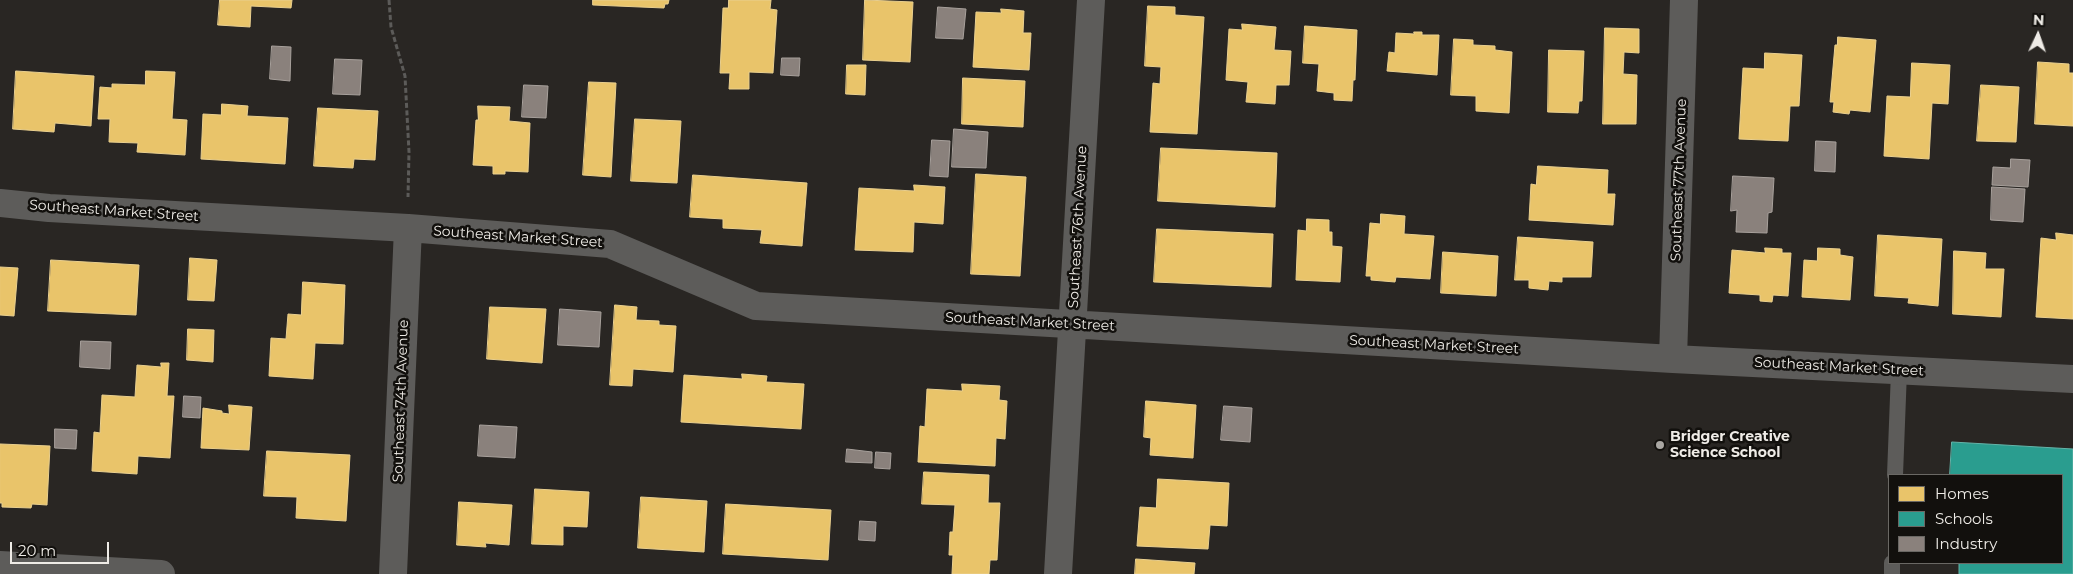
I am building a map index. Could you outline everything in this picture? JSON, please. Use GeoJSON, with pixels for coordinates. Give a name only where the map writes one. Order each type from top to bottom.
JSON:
{"type":"FeatureCollection","features":[{"type":"Feature","properties":{"kind":"street","name":"Southeast 76th Avenue"},"geometry":{"type":"LineString","coordinates":[[1058,574],[1091,0]]}},
{"type":"Feature","properties":{"kind":"street","name":"Southeast 77th Avenue"},"geometry":{"type":"LineString","coordinates":[[1673,359],[1684,0]]}},
{"type":"Feature","properties":{"kind":"street","name":"Southeast Market Street"},"geometry":{"type":"LineString","coordinates":[[0,203],[49,208],[408,228],[610,244],[756,306],[1673,359],[2073,379]]}},
{"type":"Feature","properties":{"kind":"street","name":"Southeast 74th Avenue"},"geometry":{"type":"LineString","coordinates":[[393,574],[408,228]]}},
{"type":"Feature","properties":{"kind":"street"},"geometry":{"type":"LineString","coordinates":[[0,565],[161,574]]}},
{"type":"Feature","properties":{"kind":"lane"},"geometry":{"type":"LineString","coordinates":[[1896,474],[1899,370]]}},
{"type":"Feature","properties":{"kind":"path"},"geometry":{"type":"LineString","coordinates":[[389,0],[391,27],[404,76],[409,152],[408,228]]}},
{"type":"Feature","properties":{"kind":"building: Homes"},"geometry":{"type":"Polygon","coordinates":[[[220,0],[292,0],[291,8],[251,6],[250,27],[218,25],[220,0]]]}},
{"type":"Feature","properties":{"kind":"building: Homes"},"geometry":{"type":"Polygon","coordinates":[[[593,0],[669,0],[664,8],[593,5],[593,0]]]}},
{"type":"Feature","properties":{"kind":"building: Homes"},"geometry":{"type":"Polygon","coordinates":[[[729,0],[771,0],[770,9],[777,10],[773,73],[749,72],[749,89],[729,89],[730,73],[720,73],[723,8],[728,8],[729,0]]]}},
{"type":"Feature","properties":{"kind":"building: Homes"},"geometry":{"type":"Polygon","coordinates":[[[865,0],[913,2],[910,62],[863,60],[865,0]]]}},
{"type":"Feature","properties":{"kind":"building: Homes"},"geometry":{"type":"Polygon","coordinates":[[[1148,6],[1175,7],[1175,15],[1204,17],[1197,134],[1150,132],[1153,83],[1160,84],[1161,67],[1145,66],[1148,6]]]}},
{"type":"Feature","properties":{"kind":"building: Homes"},"geometry":{"type":"Polygon","coordinates":[[[1001,9],[1024,11],[1023,33],[1031,33],[1029,70],[973,67],[976,12],[1001,13],[1001,9]]]}},
{"type":"Feature","properties":{"kind":"building: Homes"},"geometry":{"type":"Polygon","coordinates":[[[1242,24],[1276,27],[1274,50],[1291,51],[1289,85],[1276,85],[1275,104],[1246,102],[1248,82],[1226,80],[1229,29],[1242,30],[1242,24]]]}},
{"type":"Feature","properties":{"kind":"building: Homes"},"geometry":{"type":"Polygon","coordinates":[[[1305,26],[1357,30],[1355,80],[1353,80],[1352,101],[1334,100],[1334,93],[1317,91],[1319,64],[1303,63],[1305,26]]]}},
{"type":"Feature","properties":{"kind":"building: Homes"},"geometry":{"type":"Polygon","coordinates":[[[1605,28],[1639,29],[1639,53],[1624,52],[1623,74],[1637,75],[1636,124],[1603,124],[1605,28]]]}},
{"type":"Feature","properties":{"kind":"building: Homes"},"geometry":{"type":"Polygon","coordinates":[[[1414,32],[1422,32],[1422,35],[1439,35],[1437,75],[1387,71],[1389,52],[1395,53],[1396,33],[1414,34],[1414,32]]]}},
{"type":"Feature","properties":{"kind":"building: Homes"},"geometry":{"type":"Polygon","coordinates":[[[1838,37],[1876,40],[1870,112],[1850,110],[1849,114],[1833,112],[1834,102],[1830,102],[1835,45],[1837,45],[1838,37]]]}},
{"type":"Feature","properties":{"kind":"building: Homes"},"geometry":{"type":"Polygon","coordinates":[[[1454,39],[1473,40],[1473,45],[1495,46],[1495,50],[1512,52],[1509,113],[1476,111],[1476,96],[1451,95],[1454,39]]]}},
{"type":"Feature","properties":{"kind":"building: Homes"},"geometry":{"type":"Polygon","coordinates":[[[1549,50],[1584,51],[1582,101],[1579,101],[1578,113],[1548,112],[1549,50]]]}},
{"type":"Feature","properties":{"kind":"building: Homes"},"geometry":{"type":"Polygon","coordinates":[[[1765,53],[1802,55],[1799,106],[1790,106],[1788,141],[1739,139],[1743,68],[1764,69],[1765,53]]]}},
{"type":"Feature","properties":{"kind":"building: Homes"},"geometry":{"type":"Polygon","coordinates":[[[2038,62],[2069,64],[2069,73],[2073,73],[2073,126],[2035,124],[2038,62]]]}},
{"type":"Feature","properties":{"kind":"building: Homes"},"geometry":{"type":"Polygon","coordinates":[[[1912,63],[1950,65],[1948,104],[1932,103],[1929,159],[1884,156],[1887,96],[1910,97],[1912,63]]]}},
{"type":"Feature","properties":{"kind":"building: Homes"},"geometry":{"type":"Polygon","coordinates":[[[847,65],[866,65],[865,95],[846,94],[847,65]]]}},
{"type":"Feature","properties":{"kind":"building: Homes"},"geometry":{"type":"Polygon","coordinates":[[[16,71],[94,76],[91,126],[55,123],[54,132],[13,129],[16,71]]]}},
{"type":"Feature","properties":{"kind":"building: Homes"},"geometry":{"type":"Polygon","coordinates":[[[146,71],[175,72],[172,119],[187,120],[185,155],[137,152],[138,143],[109,142],[110,119],[98,119],[100,87],[112,88],[112,84],[145,85],[146,71]]]}},
{"type":"Feature","properties":{"kind":"building: Homes"},"geometry":{"type":"Polygon","coordinates":[[[963,78],[1025,81],[1023,127],[962,124],[963,78]]]}},
{"type":"Feature","properties":{"kind":"building: Homes"},"geometry":{"type":"Polygon","coordinates":[[[589,82],[616,83],[611,177],[583,175],[589,82]]]}},
{"type":"Feature","properties":{"kind":"building: Homes"},"geometry":{"type":"Polygon","coordinates":[[[1981,85],[2019,87],[2016,142],[1977,141],[1981,85]]]}},
{"type":"Feature","properties":{"kind":"building: Homes"},"geometry":{"type":"Polygon","coordinates":[[[222,104],[248,106],[247,116],[288,118],[285,164],[201,159],[203,114],[221,115],[222,104]]]}},
{"type":"Feature","properties":{"kind":"building: Homes"},"geometry":{"type":"Polygon","coordinates":[[[478,106],[510,107],[509,121],[530,123],[528,172],[505,171],[505,174],[493,174],[493,166],[473,165],[478,106]]]}},
{"type":"Feature","properties":{"kind":"building: Homes"},"geometry":{"type":"Polygon","coordinates":[[[318,108],[378,111],[375,160],[354,159],[353,168],[314,166],[318,108]]]}},
{"type":"Feature","properties":{"kind":"building: Homes"},"geometry":{"type":"Polygon","coordinates":[[[635,119],[681,121],[677,183],[631,181],[635,119]]]}},
{"type":"Feature","properties":{"kind":"building: Homes"},"geometry":{"type":"Polygon","coordinates":[[[1161,148],[1277,153],[1275,207],[1158,201],[1161,148]]]}},
{"type":"Feature","properties":{"kind":"building: Homes"},"geometry":{"type":"Polygon","coordinates":[[[1538,166],[1608,170],[1607,194],[1615,194],[1613,225],[1529,220],[1531,184],[1536,185],[1538,166]]]}},
{"type":"Feature","properties":{"kind":"building: Homes"},"geometry":{"type":"Polygon","coordinates":[[[976,174],[1026,177],[1020,276],[971,274],[976,174]]]}},
{"type":"Feature","properties":{"kind":"building: Homes"},"geometry":{"type":"Polygon","coordinates":[[[693,175],[807,183],[802,246],[760,243],[762,230],[723,228],[723,219],[690,217],[693,175]]]}},
{"type":"Feature","properties":{"kind":"building: Homes"},"geometry":{"type":"Polygon","coordinates":[[[914,185],[945,187],[943,224],[914,222],[913,252],[855,250],[859,188],[914,191],[914,185]]]}},
{"type":"Feature","properties":{"kind":"building: Homes"},"geometry":{"type":"Polygon","coordinates":[[[1381,214],[1405,216],[1404,234],[1434,236],[1430,279],[1396,277],[1395,282],[1371,280],[1371,276],[1366,276],[1370,223],[1380,224],[1381,214]]]}},
{"type":"Feature","properties":{"kind":"building: Homes"},"geometry":{"type":"Polygon","coordinates":[[[1307,219],[1329,220],[1329,232],[1332,232],[1332,246],[1342,247],[1340,282],[1296,280],[1298,230],[1306,231],[1307,219]]]}},
{"type":"Feature","properties":{"kind":"building: Homes"},"geometry":{"type":"Polygon","coordinates":[[[1157,229],[1273,234],[1271,287],[1154,282],[1157,229]]]}},
{"type":"Feature","properties":{"kind":"building: Homes"},"geometry":{"type":"Polygon","coordinates":[[[2056,233],[2073,235],[2073,319],[2036,317],[2041,238],[2056,240],[2056,233]]]}},
{"type":"Feature","properties":{"kind":"building: Homes"},"geometry":{"type":"Polygon","coordinates":[[[1878,235],[1942,239],[1938,306],[1908,303],[1909,298],[1875,296],[1878,235]]]}},
{"type":"Feature","properties":{"kind":"building: Homes"},"geometry":{"type":"Polygon","coordinates":[[[1518,237],[1593,242],[1591,277],[1562,277],[1562,282],[1549,281],[1548,290],[1529,288],[1529,280],[1515,280],[1518,237]]]}},
{"type":"Feature","properties":{"kind":"building: Homes"},"geometry":{"type":"Polygon","coordinates":[[[1765,248],[1782,249],[1782,253],[1791,253],[1788,296],[1773,295],[1772,302],[1760,301],[1760,295],[1729,293],[1732,250],[1765,253],[1765,248]]]}},
{"type":"Feature","properties":{"kind":"building: Homes"},"geometry":{"type":"Polygon","coordinates":[[[1818,248],[1840,249],[1840,255],[1853,257],[1850,300],[1802,297],[1804,260],[1817,261],[1818,248]]]}},
{"type":"Feature","properties":{"kind":"building: Homes"},"geometry":{"type":"Polygon","coordinates":[[[1954,251],[1986,253],[1985,269],[2004,269],[2001,317],[1953,314],[1954,251]]]}},
{"type":"Feature","properties":{"kind":"building: Homes"},"geometry":{"type":"Polygon","coordinates":[[[1443,252],[1498,256],[1496,296],[1441,293],[1443,252]]]}},
{"type":"Feature","properties":{"kind":"building: Homes"},"geometry":{"type":"Polygon","coordinates":[[[190,258],[217,260],[214,301],[188,300],[190,258]]]}},
{"type":"Feature","properties":{"kind":"building: Homes"},"geometry":{"type":"Polygon","coordinates":[[[51,260],[139,265],[136,315],[48,311],[51,260]]]}},
{"type":"Feature","properties":{"kind":"building: Homes"},"geometry":{"type":"Polygon","coordinates":[[[0,267],[18,268],[14,316],[0,315],[0,267]]]}},
{"type":"Feature","properties":{"kind":"building: Homes"},"geometry":{"type":"Polygon","coordinates":[[[303,282],[345,285],[343,344],[315,343],[313,379],[269,376],[271,338],[286,339],[288,314],[301,315],[303,282]]]}},
{"type":"Feature","properties":{"kind":"building: Homes"},"geometry":{"type":"Polygon","coordinates":[[[615,305],[637,307],[636,320],[659,321],[659,325],[676,326],[673,372],[633,369],[632,386],[610,385],[615,305]]]}},
{"type":"Feature","properties":{"kind":"building: Homes"},"geometry":{"type":"Polygon","coordinates":[[[490,307],[546,309],[542,363],[487,359],[490,307]]]}},
{"type":"Feature","properties":{"kind":"building: Homes"},"geometry":{"type":"Polygon","coordinates":[[[188,329],[214,330],[213,362],[187,360],[188,329]]]}},
{"type":"Feature","properties":{"kind":"building: Homes"},"geometry":{"type":"Polygon","coordinates":[[[161,363],[169,363],[167,396],[174,396],[170,458],[138,456],[137,474],[92,471],[94,432],[100,433],[102,395],[135,397],[137,365],[161,367],[161,363]]]}},
{"type":"Feature","properties":{"kind":"building: Homes"},"geometry":{"type":"Polygon","coordinates":[[[742,374],[767,376],[766,382],[804,384],[801,429],[681,422],[684,375],[742,379],[742,374]]]}},
{"type":"Feature","properties":{"kind":"building: Homes"},"geometry":{"type":"Polygon","coordinates":[[[962,384],[1000,386],[999,400],[1007,401],[1005,439],[996,438],[995,466],[918,462],[920,426],[925,427],[927,389],[962,391],[962,384]]]}},
{"type":"Feature","properties":{"kind":"building: Homes"},"geometry":{"type":"Polygon","coordinates":[[[1146,401],[1196,405],[1193,458],[1150,455],[1151,438],[1144,437],[1146,401]]]}},
{"type":"Feature","properties":{"kind":"building: Homes"},"geometry":{"type":"Polygon","coordinates":[[[229,405],[252,407],[249,450],[201,448],[203,408],[229,414],[229,405]]]}},
{"type":"Feature","properties":{"kind":"building: Homes"},"geometry":{"type":"Polygon","coordinates":[[[0,444],[50,446],[47,505],[32,504],[31,508],[2,507],[2,503],[0,503],[0,444]]]}},
{"type":"Feature","properties":{"kind":"building: Homes"},"geometry":{"type":"Polygon","coordinates":[[[267,451],[350,455],[346,521],[296,518],[297,497],[264,496],[267,451]]]}},
{"type":"Feature","properties":{"kind":"building: Homes"},"geometry":{"type":"Polygon","coordinates":[[[924,472],[989,475],[988,503],[1000,503],[997,560],[990,560],[989,574],[952,574],[953,555],[949,555],[950,532],[953,532],[955,505],[922,504],[924,472]]]}},
{"type":"Feature","properties":{"kind":"building: Homes"},"geometry":{"type":"Polygon","coordinates":[[[1158,479],[1229,483],[1227,526],[1210,525],[1208,549],[1137,546],[1140,507],[1156,508],[1158,479]]]}},
{"type":"Feature","properties":{"kind":"building: Homes"},"geometry":{"type":"Polygon","coordinates":[[[535,489],[589,492],[587,527],[563,526],[563,545],[532,544],[535,489]]]}},
{"type":"Feature","properties":{"kind":"building: Homes"},"geometry":{"type":"Polygon","coordinates":[[[641,497],[707,501],[704,552],[638,548],[641,497]]]}},
{"type":"Feature","properties":{"kind":"building: Homes"},"geometry":{"type":"Polygon","coordinates":[[[459,502],[512,505],[509,545],[485,543],[486,547],[457,545],[459,502]]]}},
{"type":"Feature","properties":{"kind":"building: Homes"},"geometry":{"type":"Polygon","coordinates":[[[726,504],[831,510],[828,560],[723,554],[726,504]]]}},
{"type":"Feature","properties":{"kind":"building: Homes"},"geometry":{"type":"Polygon","coordinates":[[[1136,559],[1195,563],[1194,574],[1135,574],[1136,559]]]}},
{"type":"Feature","properties":{"kind":"building: Schools"},"geometry":{"type":"Polygon","coordinates":[[[1952,442],[2073,449],[2073,574],[1959,574],[1959,564],[2063,564],[2063,474],[1950,474],[1952,442]]]}},
{"type":"Feature","properties":{"kind":"building: Industry"},"geometry":{"type":"Polygon","coordinates":[[[938,7],[966,9],[963,39],[936,38],[938,7]]]}},
{"type":"Feature","properties":{"kind":"building: Industry"},"geometry":{"type":"Polygon","coordinates":[[[272,46],[291,47],[290,81],[270,79],[272,46]]]}},
{"type":"Feature","properties":{"kind":"building: Industry"},"geometry":{"type":"Polygon","coordinates":[[[782,58],[800,58],[799,76],[781,75],[782,58]]]}},
{"type":"Feature","properties":{"kind":"building: Industry"},"geometry":{"type":"Polygon","coordinates":[[[335,59],[362,60],[360,95],[333,94],[335,59]]]}},
{"type":"Feature","properties":{"kind":"building: Industry"},"geometry":{"type":"Polygon","coordinates":[[[524,85],[548,86],[546,118],[522,117],[524,85]]]}},
{"type":"Feature","properties":{"kind":"building: Industry"},"geometry":{"type":"Polygon","coordinates":[[[954,129],[988,132],[986,168],[952,167],[954,129]]]}},
{"type":"Feature","properties":{"kind":"building: Industry"},"geometry":{"type":"Polygon","coordinates":[[[932,140],[950,141],[948,177],[930,176],[932,140]]]}},
{"type":"Feature","properties":{"kind":"building: Industry"},"geometry":{"type":"Polygon","coordinates":[[[1816,141],[1836,142],[1835,172],[1815,171],[1816,141]]]}},
{"type":"Feature","properties":{"kind":"building: Industry"},"geometry":{"type":"Polygon","coordinates":[[[2011,159],[2030,160],[2028,187],[1992,185],[1993,167],[2010,168],[2011,159]]]}},
{"type":"Feature","properties":{"kind":"building: Industry"},"geometry":{"type":"Polygon","coordinates":[[[1733,176],[1774,178],[1772,212],[1768,213],[1767,233],[1736,232],[1737,210],[1731,211],[1733,176]]]}},
{"type":"Feature","properties":{"kind":"building: Industry"},"geometry":{"type":"Polygon","coordinates":[[[1992,187],[2025,189],[2023,222],[1991,220],[1992,187]]]}},
{"type":"Feature","properties":{"kind":"building: Industry"},"geometry":{"type":"Polygon","coordinates":[[[560,309],[601,312],[599,347],[558,345],[560,309]]]}},
{"type":"Feature","properties":{"kind":"building: Industry"},"geometry":{"type":"Polygon","coordinates":[[[81,341],[111,342],[110,369],[80,367],[81,341]]]}},
{"type":"Feature","properties":{"kind":"building: Industry"},"geometry":{"type":"Polygon","coordinates":[[[184,396],[201,397],[200,418],[183,417],[184,396]]]}},
{"type":"Feature","properties":{"kind":"building: Industry"},"geometry":{"type":"Polygon","coordinates":[[[1224,406],[1252,408],[1250,442],[1221,440],[1224,406]]]}},
{"type":"Feature","properties":{"kind":"building: Industry"},"geometry":{"type":"Polygon","coordinates":[[[480,425],[517,427],[515,458],[478,456],[480,425]]]}},
{"type":"Feature","properties":{"kind":"building: Industry"},"geometry":{"type":"Polygon","coordinates":[[[55,429],[77,430],[76,449],[55,448],[55,429]]]}},
{"type":"Feature","properties":{"kind":"building: Industry"},"geometry":{"type":"Polygon","coordinates":[[[847,449],[872,452],[872,463],[846,462],[847,449]]]}},
{"type":"Feature","properties":{"kind":"building: Industry"},"geometry":{"type":"Polygon","coordinates":[[[876,452],[891,453],[890,469],[875,468],[876,452]]]}},
{"type":"Feature","properties":{"kind":"building: Industry"},"geometry":{"type":"Polygon","coordinates":[[[860,521],[876,522],[875,541],[859,540],[860,521]]]}},
{"type":"Feature","properties":{"kind":"place","name":"Bridger Creative Science School"},"geometry":{"type":"Point","coordinates":[1660,445]}}]}
